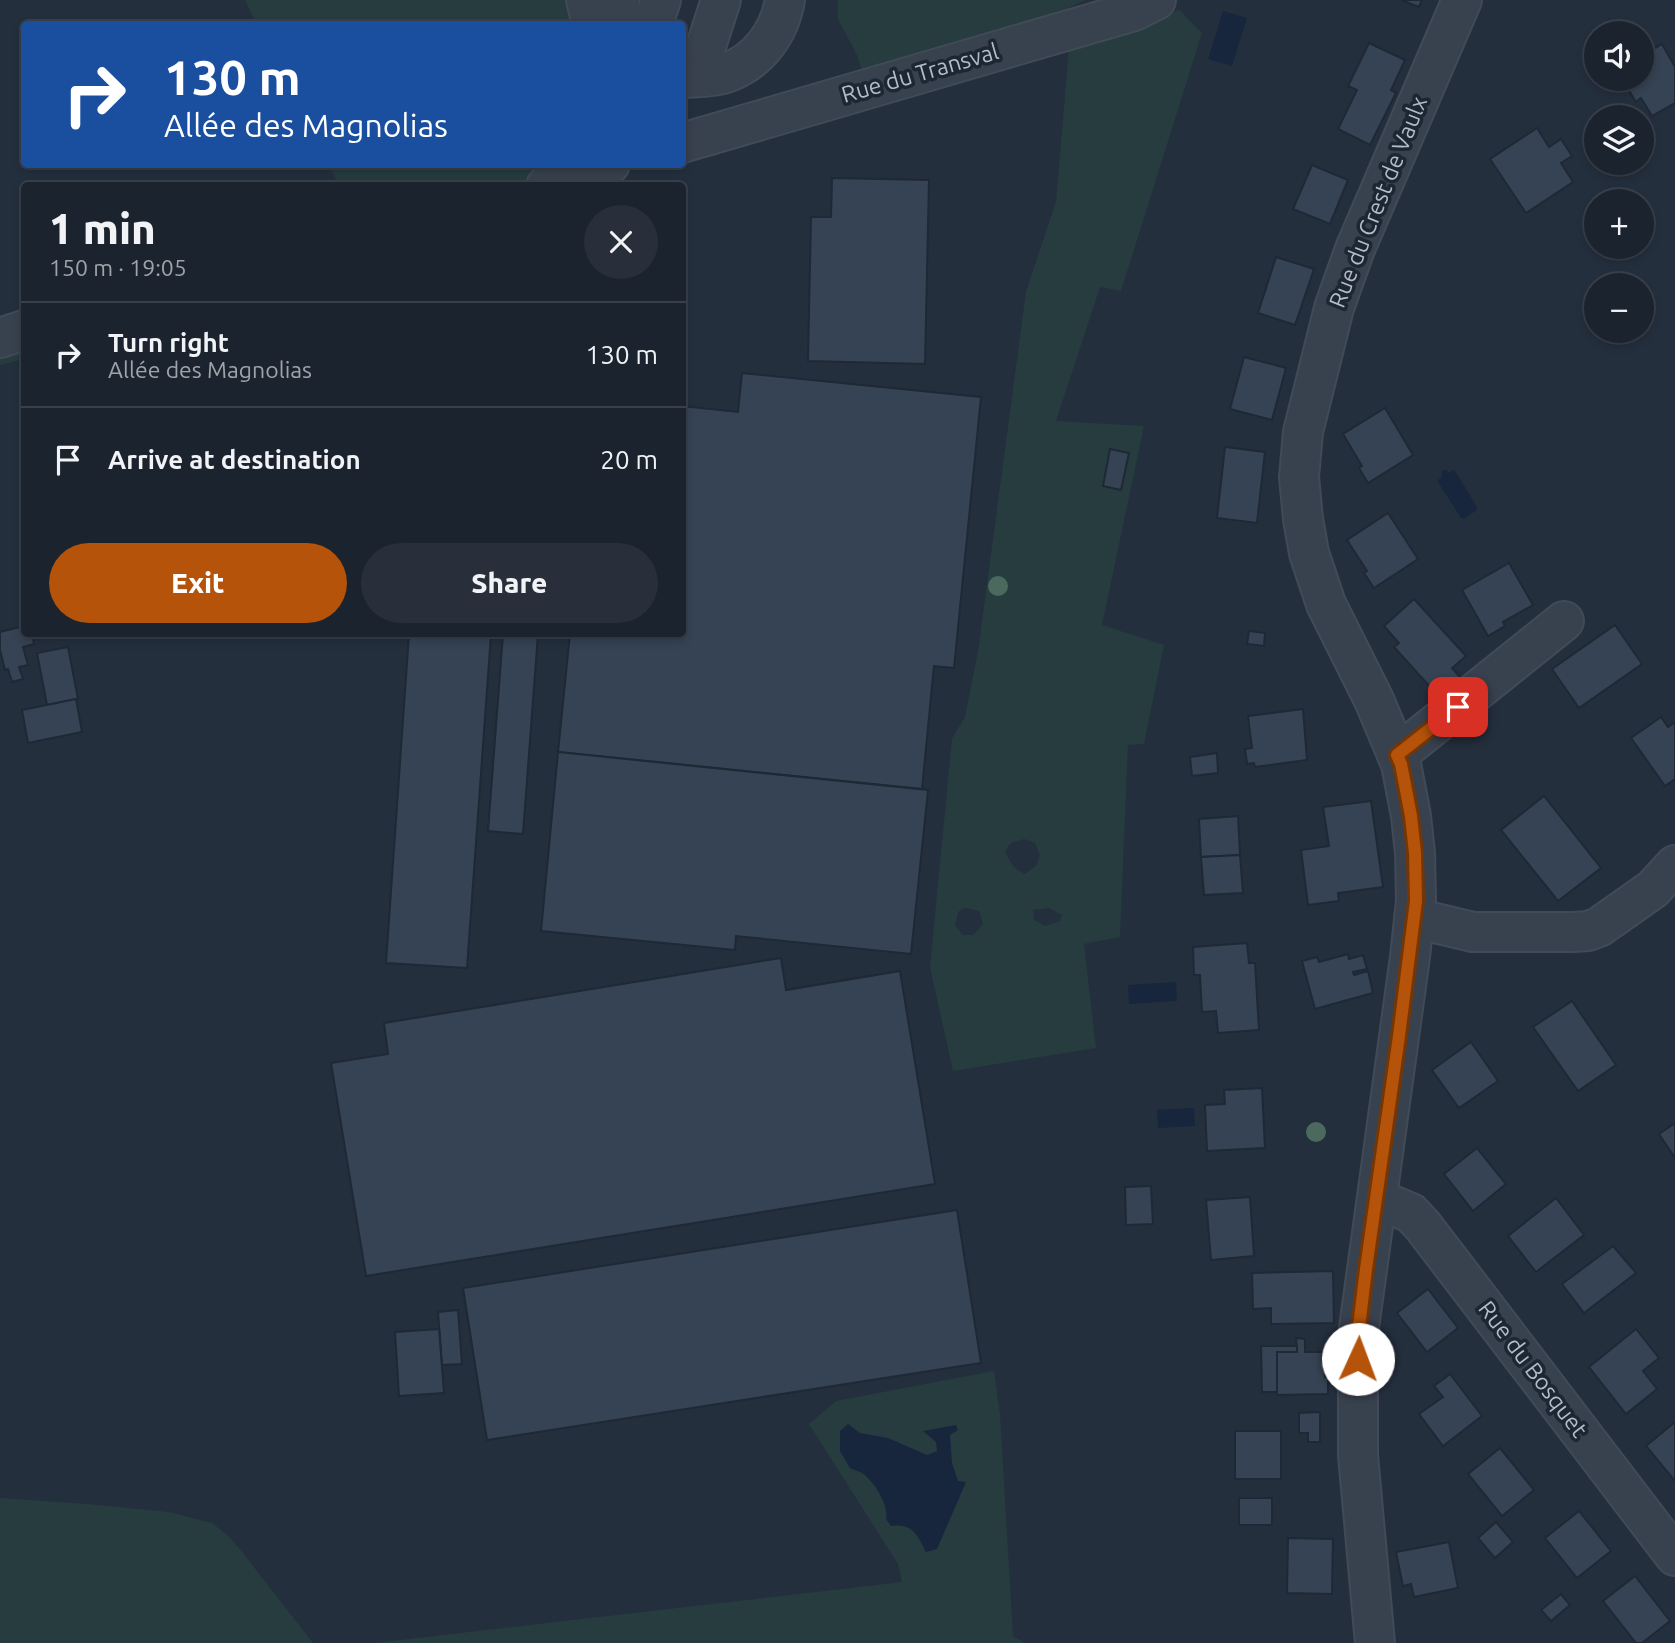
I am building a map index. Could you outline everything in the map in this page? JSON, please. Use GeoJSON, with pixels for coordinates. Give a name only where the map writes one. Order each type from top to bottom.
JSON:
{"type":"FeatureCollection","features":[{"type":"Feature","properties":{"kind":"street"},"geometry":{"type":"LineString","coordinates":[[586,0],[591,21]]}},
{"type":"Feature","properties":{"kind":"street"},"geometry":{"type":"LineString","coordinates":[[619,0],[622,21]]}},
{"type":"Feature","properties":{"kind":"street"},"geometry":{"type":"LineString","coordinates":[[654,21],[662,0]]}},
{"type":"Feature","properties":{"kind":"street"},"geometry":{"type":"LineString","coordinates":[[720,0],[689,78],[726,73],[752,58],[775,32],[781,20],[785,0]]}},
{"type":"Feature","properties":{"kind":"street","name":"Rue du Transval"},"geometry":{"type":"LineString","coordinates":[[686,143],[763,134],[1134,11],[1156,0]]}},
{"type":"Feature","properties":{"kind":"street","name":"Rue du Crest de Vaulx"},"geometry":{"type":"LineString","coordinates":[[1375,1643],[1358,1455],[1358,1347],[1366,1269],[1416,901],[1415,853],[1401,764],[1374,700],[1326,604],[1309,553],[1299,477],[1303,432],[1334,308],[1355,249],[1462,0]]}},
{"type":"Feature","properties":{"kind":"street"},"geometry":{"type":"LineString","coordinates":[[564,182],[608,172]]}},
{"type":"Feature","properties":{"kind":"street"},"geometry":{"type":"LineString","coordinates":[[0,338],[21,331]]}},
{"type":"Feature","properties":{"kind":"street"},"geometry":{"type":"LineString","coordinates":[[1397,755],[1564,621]]}},
{"type":"Feature","properties":{"kind":"street"},"geometry":{"type":"LineString","coordinates":[[1414,918],[1473,932],[1588,931],[1599,927],[1653,889],[1675,865]]}},
{"type":"Feature","properties":{"kind":"street","name":"Rue du Bosquet"},"geometry":{"type":"LineString","coordinates":[[1377,1199],[1411,1213],[1423,1226],[1675,1556]]}},
{"type":"Feature","properties":{"kind":"green space"},"geometry":{"type":"Polygon","coordinates":[[[245,0],[568,0],[574,21],[256,21],[245,0]]]}},
{"type":"Feature","properties":{"kind":"green space"},"geometry":{"type":"Polygon","coordinates":[[[838,0],[1086,0],[1022,27],[863,74],[857,55],[838,19],[838,0]]]}},
{"type":"Feature","properties":{"kind":"green space"},"geometry":{"type":"Polygon","coordinates":[[[1179,10],[1202,33],[1121,291],[1100,287],[1056,421],[1144,426],[1102,625],[1164,645],[1144,744],[1128,745],[1120,937],[1084,944],[1096,1048],[953,1071],[930,967],[952,739],[965,717],[978,652],[1026,292],[1056,202],[1069,49],[1179,10]],[[1024,839],[1011,843],[1005,851],[1012,865],[1025,874],[1036,866],[1040,855],[1035,843],[1024,839]],[[965,908],[958,912],[955,925],[963,935],[973,935],[983,924],[979,911],[965,908]],[[1049,908],[1033,910],[1034,920],[1045,926],[1060,921],[1062,915],[1049,908]]]}},
{"type":"Feature","properties":{"kind":"green space"},"geometry":{"type":"Polygon","coordinates":[[[330,168],[597,168],[597,182],[338,182],[330,168]]]}},
{"type":"Feature","properties":{"kind":"green space"},"geometry":{"type":"Polygon","coordinates":[[[21,349],[21,360],[0,365],[0,354],[21,349]]]}},
{"type":"Feature","properties":{"kind":"green space"},"geometry":{"type":"Polygon","coordinates":[[[994,1371],[1000,1414],[1013,1636],[1025,1643],[374,1643],[902,1582],[898,1564],[809,1424],[836,1401],[994,1371]]]}},
{"type":"Feature","properties":{"kind":"green space"},"geometry":{"type":"Polygon","coordinates":[[[0,1498],[169,1512],[212,1523],[239,1548],[313,1643],[0,1643],[0,1498]]]}},
{"type":"Feature","properties":{"kind":"water"},"geometry":{"type":"Polygon","coordinates":[[[1223,11],[1247,18],[1232,66],[1208,59],[1223,11]]]}},
{"type":"Feature","properties":{"kind":"water"},"geometry":{"type":"Polygon","coordinates":[[[1443,470],[1449,473],[1455,471],[1477,507],[1477,510],[1463,519],[1438,482],[1443,470]]]}},
{"type":"Feature","properties":{"kind":"water"},"geometry":{"type":"Polygon","coordinates":[[[1176,982],[1177,1001],[1129,1004],[1128,985],[1176,982]]]}},
{"type":"Feature","properties":{"kind":"water"},"geometry":{"type":"Polygon","coordinates":[[[1194,1108],[1195,1126],[1158,1128],[1157,1110],[1194,1108]]]}},
{"type":"Feature","properties":{"kind":"water"},"geometry":{"type":"Polygon","coordinates":[[[848,1424],[860,1433],[888,1438],[927,1455],[937,1451],[936,1442],[923,1431],[956,1425],[958,1430],[950,1435],[952,1463],[958,1481],[966,1482],[937,1549],[926,1552],[909,1528],[891,1526],[886,1519],[883,1500],[876,1487],[862,1473],[850,1468],[840,1451],[840,1431],[848,1424]]]}},
{"type":"Feature","properties":{"kind":"building"},"geometry":{"type":"Polygon","coordinates":[[[1401,0],[1422,0],[1419,7],[1401,0]]]}},
{"type":"Feature","properties":{"kind":"building"},"geometry":{"type":"Polygon","coordinates":[[[1369,43],[1405,60],[1391,90],[1396,93],[1370,145],[1338,129],[1357,90],[1348,86],[1369,43]]]}},
{"type":"Feature","properties":{"kind":"building"},"geometry":{"type":"Polygon","coordinates":[[[1662,44],[1675,67],[1675,103],[1654,115],[1654,105],[1645,105],[1641,98],[1636,102],[1629,91],[1654,91],[1654,49],[1662,44]]]}},
{"type":"Feature","properties":{"kind":"building"},"geometry":{"type":"Polygon","coordinates":[[[1537,128],[1549,147],[1561,139],[1572,156],[1561,163],[1573,182],[1526,213],[1490,159],[1537,128]]]}},
{"type":"Feature","properties":{"kind":"building"},"geometry":{"type":"Polygon","coordinates":[[[1312,165],[1348,180],[1330,224],[1293,209],[1312,165]]]}},
{"type":"Feature","properties":{"kind":"building"},"geometry":{"type":"Polygon","coordinates":[[[832,178],[929,180],[925,364],[808,361],[811,217],[831,217],[832,178]]]}},
{"type":"Feature","properties":{"kind":"building"},"geometry":{"type":"Polygon","coordinates":[[[1276,257],[1314,269],[1295,325],[1258,313],[1276,257]]]}},
{"type":"Feature","properties":{"kind":"building"},"geometry":{"type":"Polygon","coordinates":[[[1244,357],[1286,368],[1272,420],[1230,409],[1244,357]]]}},
{"type":"Feature","properties":{"kind":"building"},"geometry":{"type":"Polygon","coordinates":[[[742,373],[981,397],[954,668],[934,666],[922,789],[558,752],[570,637],[686,637],[686,406],[738,412],[742,373]]]}},
{"type":"Feature","properties":{"kind":"building"},"geometry":{"type":"Polygon","coordinates":[[[1385,408],[1413,455],[1368,483],[1359,468],[1362,466],[1343,434],[1385,408]]]}},
{"type":"Feature","properties":{"kind":"building"},"geometry":{"type":"Polygon","coordinates":[[[1225,447],[1265,452],[1257,523],[1217,518],[1225,447]]]}},
{"type":"Feature","properties":{"kind":"building"},"geometry":{"type":"Polygon","coordinates":[[[1110,449],[1129,453],[1121,490],[1103,486],[1110,449]]]}},
{"type":"Feature","properties":{"kind":"building"},"geometry":{"type":"Polygon","coordinates":[[[1388,513],[1418,559],[1374,588],[1364,573],[1367,571],[1347,540],[1388,513]]]}},
{"type":"Feature","properties":{"kind":"building"},"geometry":{"type":"Polygon","coordinates":[[[1509,563],[1533,605],[1503,622],[1505,626],[1488,636],[1462,590],[1509,563]]]}},
{"type":"Feature","properties":{"kind":"building"},"geometry":{"type":"Polygon","coordinates":[[[1414,599],[1466,656],[1452,668],[1461,678],[1440,698],[1394,647],[1399,643],[1384,626],[1414,599]]]}},
{"type":"Feature","properties":{"kind":"building"},"geometry":{"type":"Polygon","coordinates":[[[1615,625],[1642,664],[1579,708],[1552,669],[1615,625]]]}},
{"type":"Feature","properties":{"kind":"building"},"geometry":{"type":"Polygon","coordinates":[[[21,627],[21,637],[33,637],[34,644],[23,647],[28,665],[19,667],[23,679],[12,682],[8,669],[5,670],[0,650],[0,632],[21,627]]]}},
{"type":"Feature","properties":{"kind":"building"},"geometry":{"type":"Polygon","coordinates":[[[1249,631],[1265,633],[1264,646],[1247,644],[1249,631]]]}},
{"type":"Feature","properties":{"kind":"building"},"geometry":{"type":"Polygon","coordinates":[[[409,637],[491,637],[467,968],[386,963],[409,637]]]}},
{"type":"Feature","properties":{"kind":"building"},"geometry":{"type":"Polygon","coordinates":[[[503,637],[538,637],[523,834],[488,831],[503,637]]]}},
{"type":"Feature","properties":{"kind":"building"},"geometry":{"type":"Polygon","coordinates":[[[68,647],[78,699],[47,705],[37,653],[68,647]]]}},
{"type":"Feature","properties":{"kind":"building"},"geometry":{"type":"Polygon","coordinates":[[[76,699],[82,732],[28,743],[22,710],[76,699]]]}},
{"type":"Feature","properties":{"kind":"building"},"geometry":{"type":"Polygon","coordinates":[[[1303,709],[1307,760],[1255,767],[1254,763],[1247,764],[1245,749],[1252,748],[1248,716],[1303,709]]]}},
{"type":"Feature","properties":{"kind":"building"},"geometry":{"type":"Polygon","coordinates":[[[1661,717],[1668,727],[1675,722],[1675,779],[1665,786],[1631,738],[1661,717]]]}},
{"type":"Feature","properties":{"kind":"building"},"geometry":{"type":"Polygon","coordinates":[[[558,752],[928,790],[911,954],[736,936],[735,950],[541,931],[558,752]]]}},
{"type":"Feature","properties":{"kind":"building"},"geometry":{"type":"Polygon","coordinates":[[[1217,753],[1218,773],[1192,776],[1190,757],[1217,753]]]}},
{"type":"Feature","properties":{"kind":"building"},"geometry":{"type":"Polygon","coordinates":[[[1544,796],[1601,868],[1558,901],[1501,830],[1544,796]]]}},
{"type":"Feature","properties":{"kind":"building"},"geometry":{"type":"Polygon","coordinates":[[[1371,801],[1383,887],[1338,893],[1339,901],[1308,905],[1301,850],[1329,846],[1323,807],[1371,801]]]}},
{"type":"Feature","properties":{"kind":"building"},"geometry":{"type":"Polygon","coordinates":[[[1238,816],[1240,855],[1201,857],[1199,819],[1238,816]]]}},
{"type":"Feature","properties":{"kind":"building"},"geometry":{"type":"Polygon","coordinates":[[[1240,855],[1243,893],[1204,895],[1201,857],[1240,855]]]}},
{"type":"Feature","properties":{"kind":"building"},"geometry":{"type":"Polygon","coordinates":[[[1247,943],[1249,963],[1255,963],[1259,1030],[1218,1033],[1216,1011],[1202,1012],[1200,975],[1194,975],[1193,947],[1247,943]]]}},
{"type":"Feature","properties":{"kind":"building"},"geometry":{"type":"Polygon","coordinates":[[[1348,954],[1349,959],[1363,955],[1367,969],[1353,972],[1354,975],[1368,971],[1373,993],[1315,1009],[1302,961],[1317,957],[1319,962],[1348,954]]]}},
{"type":"Feature","properties":{"kind":"building"},"geometry":{"type":"Polygon","coordinates":[[[781,958],[786,990],[900,971],[935,1184],[366,1276],[331,1063],[388,1054],[384,1023],[781,958]]]}},
{"type":"Feature","properties":{"kind":"building"},"geometry":{"type":"Polygon","coordinates":[[[1572,1001],[1616,1065],[1578,1091],[1533,1027],[1572,1001]]]}},
{"type":"Feature","properties":{"kind":"building"},"geometry":{"type":"Polygon","coordinates":[[[1471,1042],[1498,1081],[1459,1108],[1432,1070],[1471,1042]]]}},
{"type":"Feature","properties":{"kind":"building"},"geometry":{"type":"Polygon","coordinates":[[[1262,1088],[1265,1148],[1207,1151],[1205,1105],[1225,1104],[1224,1090],[1262,1088]]]}},
{"type":"Feature","properties":{"kind":"building"},"geometry":{"type":"Polygon","coordinates":[[[1675,1123],[1675,1158],[1659,1134],[1675,1123]]]}},
{"type":"Feature","properties":{"kind":"building"},"geometry":{"type":"Polygon","coordinates":[[[1477,1148],[1506,1184],[1473,1211],[1444,1174],[1477,1148]]]}},
{"type":"Feature","properties":{"kind":"building"},"geometry":{"type":"Polygon","coordinates":[[[1151,1186],[1153,1224],[1126,1225],[1125,1187],[1151,1186]]]}},
{"type":"Feature","properties":{"kind":"building"},"geometry":{"type":"Polygon","coordinates":[[[1250,1197],[1254,1256],[1211,1260],[1206,1200],[1250,1197]]]}},
{"type":"Feature","properties":{"kind":"building"},"geometry":{"type":"Polygon","coordinates":[[[1556,1198],[1584,1235],[1536,1272],[1508,1236],[1556,1198]]]}},
{"type":"Feature","properties":{"kind":"building"},"geometry":{"type":"Polygon","coordinates":[[[957,1210],[981,1363],[487,1440],[463,1288],[957,1210]]]}},
{"type":"Feature","properties":{"kind":"building"},"geometry":{"type":"Polygon","coordinates":[[[1613,1246],[1636,1273],[1584,1313],[1562,1284],[1613,1246]]]}},
{"type":"Feature","properties":{"kind":"building"},"geometry":{"type":"Polygon","coordinates":[[[1333,1271],[1334,1323],[1271,1324],[1271,1308],[1253,1309],[1252,1273],[1333,1271]]]}},
{"type":"Feature","properties":{"kind":"building"},"geometry":{"type":"Polygon","coordinates":[[[1428,1289],[1458,1328],[1427,1352],[1397,1313],[1428,1289]]]}},
{"type":"Feature","properties":{"kind":"building"},"geometry":{"type":"Polygon","coordinates":[[[458,1310],[462,1364],[442,1365],[438,1312],[458,1310]]]}},
{"type":"Feature","properties":{"kind":"building"},"geometry":{"type":"Polygon","coordinates":[[[439,1329],[444,1393],[399,1396],[395,1332],[439,1329]]]}},
{"type":"Feature","properties":{"kind":"building"},"geometry":{"type":"Polygon","coordinates":[[[1636,1329],[1659,1358],[1643,1371],[1657,1389],[1626,1414],[1589,1367],[1636,1329]]]}},
{"type":"Feature","properties":{"kind":"building"},"geometry":{"type":"Polygon","coordinates":[[[1296,1338],[1305,1339],[1305,1352],[1327,1352],[1328,1369],[1324,1369],[1325,1377],[1328,1377],[1328,1394],[1277,1395],[1277,1352],[1297,1352],[1296,1338]]]}},
{"type":"Feature","properties":{"kind":"building"},"geometry":{"type":"Polygon","coordinates":[[[1261,1346],[1297,1346],[1297,1352],[1277,1352],[1277,1392],[1262,1392],[1261,1346]]]}},
{"type":"Feature","properties":{"kind":"building"},"geometry":{"type":"Polygon","coordinates":[[[1450,1374],[1482,1416],[1443,1446],[1419,1414],[1443,1397],[1434,1386],[1450,1374]]]}},
{"type":"Feature","properties":{"kind":"building"},"geometry":{"type":"Polygon","coordinates":[[[1320,1412],[1320,1442],[1308,1442],[1308,1433],[1299,1433],[1299,1413],[1320,1412]]]}},
{"type":"Feature","properties":{"kind":"building"},"geometry":{"type":"Polygon","coordinates":[[[1675,1422],[1675,1481],[1646,1446],[1675,1422]]]}},
{"type":"Feature","properties":{"kind":"building"},"geometry":{"type":"Polygon","coordinates":[[[1235,1431],[1281,1431],[1281,1479],[1235,1479],[1235,1431]]]}},
{"type":"Feature","properties":{"kind":"building"},"geometry":{"type":"Polygon","coordinates":[[[1500,1448],[1534,1490],[1502,1516],[1468,1474],[1500,1448]]]}},
{"type":"Feature","properties":{"kind":"building"},"geometry":{"type":"Polygon","coordinates":[[[1239,1498],[1272,1498],[1272,1525],[1239,1525],[1239,1498]]]}},
{"type":"Feature","properties":{"kind":"building"},"geometry":{"type":"Polygon","coordinates":[[[1579,1511],[1611,1551],[1577,1578],[1545,1538],[1579,1511]]]}},
{"type":"Feature","properties":{"kind":"building"},"geometry":{"type":"Polygon","coordinates":[[[1496,1522],[1513,1542],[1495,1558],[1478,1538],[1496,1522]]]}},
{"type":"Feature","properties":{"kind":"building"},"geometry":{"type":"Polygon","coordinates":[[[1288,1538],[1333,1539],[1332,1594],[1287,1593],[1288,1538]]]}},
{"type":"Feature","properties":{"kind":"building"},"geometry":{"type":"Polygon","coordinates":[[[1449,1542],[1458,1588],[1414,1597],[1411,1584],[1403,1586],[1396,1552],[1449,1542]]]}},
{"type":"Feature","properties":{"kind":"building"},"geometry":{"type":"Polygon","coordinates":[[[1635,1576],[1670,1621],[1642,1643],[1636,1643],[1603,1601],[1635,1576]]]}},
{"type":"Feature","properties":{"kind":"building"},"geometry":{"type":"Polygon","coordinates":[[[1561,1594],[1570,1605],[1551,1621],[1541,1610],[1561,1594]]]}},
{"type":"Feature","properties":{"kind":"route"},"geometry":{"type":"LineString","coordinates":[[1358,1359],[1358,1335],[1366,1269],[1416,901],[1411,816],[1397,755],[1458,707]]}}]}
